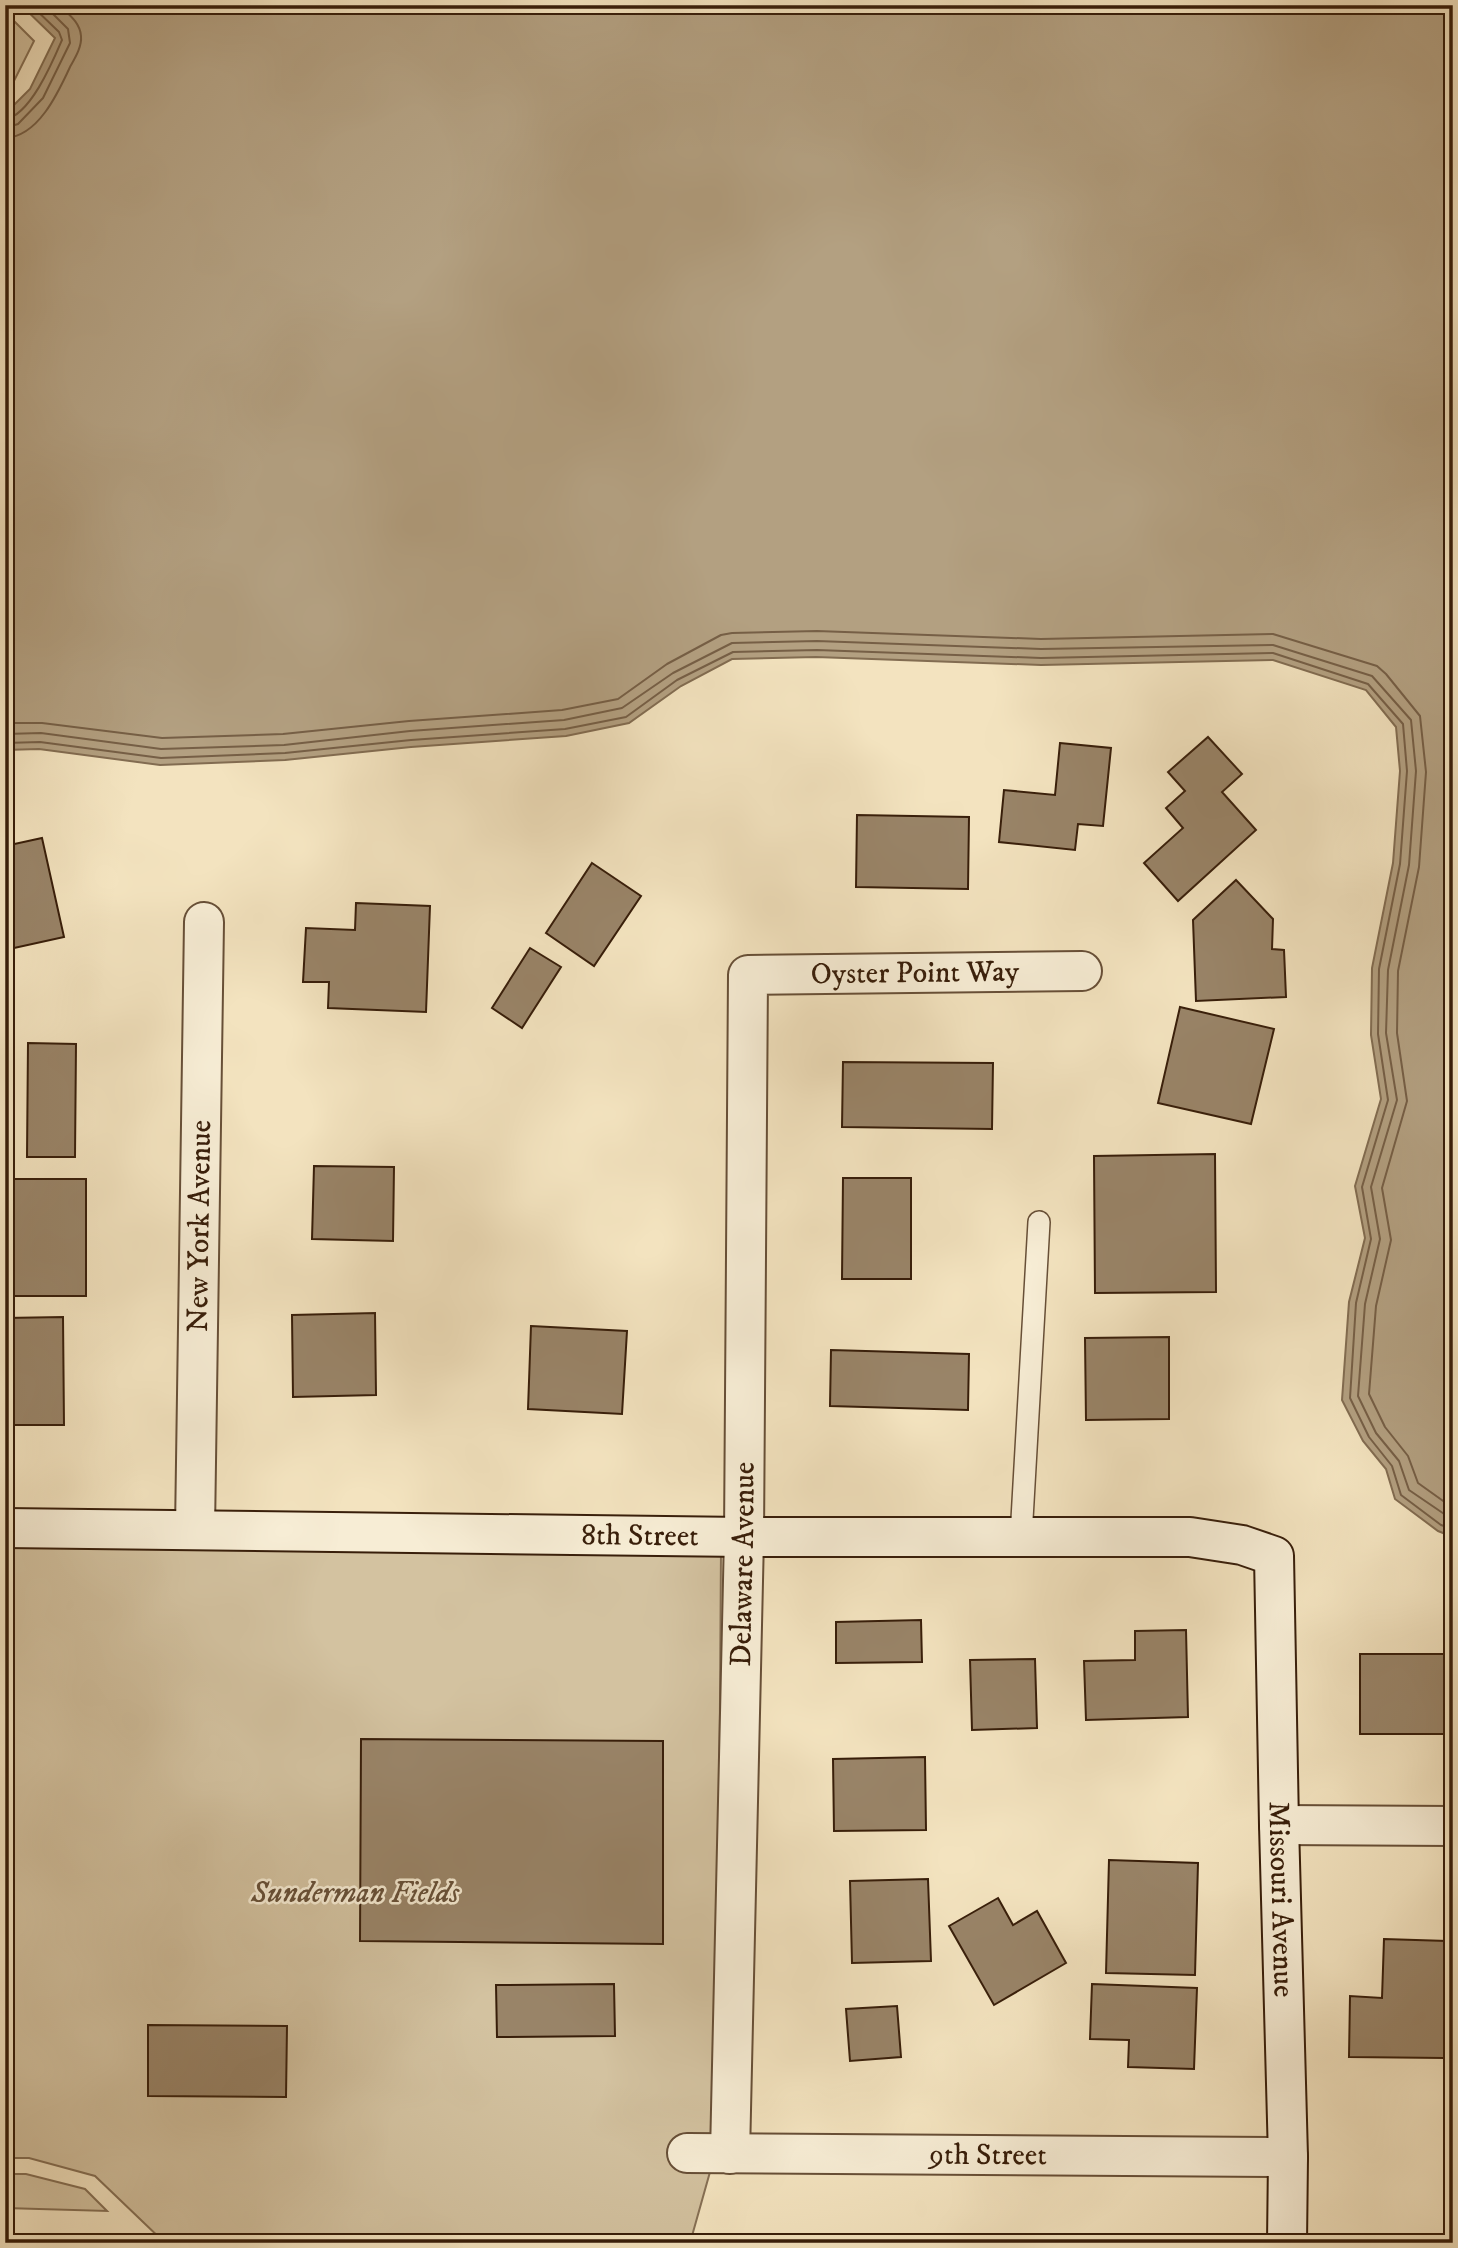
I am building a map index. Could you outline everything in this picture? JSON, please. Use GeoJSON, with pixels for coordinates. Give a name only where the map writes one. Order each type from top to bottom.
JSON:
{"type":"FeatureCollection","features":[{"type":"Feature","properties":{"kind":"street","name":"New York Avenue"},"geometry":{"type":"LineString","coordinates":[[195,1530],[204,922]]}},
{"type":"Feature","properties":{"kind":"street","name":"Oyster Point Way"},"geometry":{"type":"LineString","coordinates":[[748,975],[1082,971]]}},
{"type":"Feature","properties":{"kind":"street","name":"Delaware Avenue"},"geometry":{"type":"LineString","coordinates":[[730,2154],[744,1537],[748,975]]}},
{"type":"Feature","properties":{"kind":"street","name":"8th Street"},"geometry":{"type":"LineString","coordinates":[[5,1528],[744,1537],[1190,1537],[1242,1545],[1274,1556]]}},
{"type":"Feature","properties":{"kind":"street","name":"Missouri Avenue"},"geometry":{"type":"LineString","coordinates":[[1274,1556],[1288,2157],[1287,2243]]}},
{"type":"Feature","properties":{"kind":"street"},"geometry":{"type":"LineString","coordinates":[[1279,1825],[1453,1826]]}},
{"type":"Feature","properties":{"kind":"street","name":"9th Street"},"geometry":{"type":"LineString","coordinates":[[687,2152],[1288,2157]]}},
{"type":"Feature","properties":{"kind":"lane"},"geometry":{"type":"LineString","coordinates":[[1021,1537],[1039,1222]]}},
{"type":"Feature","properties":{"kind":"green space"},"geometry":{"type":"Polygon","coordinates":[[[5,12],[34,41],[14,81],[5,90],[5,12]]]}},
{"type":"Feature","properties":{"kind":"green space","name":"Sunderman Fields"},"geometry":{"type":"Polygon","coordinates":[[[5,1538],[721,1549],[717,2147],[690,2243],[165,2243],[95,2176],[29,2158],[5,2158],[5,1538]]]}},
{"type":"Feature","properties":{"kind":"green space"},"geometry":{"type":"Polygon","coordinates":[[[5,2174],[26,2174],[85,2189],[107,2211],[5,2208],[5,2174]]]}},
{"type":"Feature","properties":{"kind":"water"},"geometry":{"type":"Polygon","coordinates":[[[21,5],[1453,5],[1453,1537],[1438,1531],[1395,1499],[1386,1469],[1363,1441],[1342,1400],[1349,1302],[1365,1238],[1355,1186],[1381,1099],[1371,1035],[1372,968],[1393,863],[1400,771],[1396,727],[1366,690],[1273,660],[1041,665],[816,657],[732,659],[681,686],[629,723],[566,736],[411,747],[285,760],[160,765],[39,749],[5,750],[5,114],[30,89],[55,38],[21,5]]]}},
{"type":"Feature","properties":{"kind":"building"},"geometry":{"type":"Polygon","coordinates":[[[1208,737],[1242,774],[1222,792],[1256,830],[1178,901],[1144,863],[1183,828],[1166,808],[1185,791],[1168,772],[1208,737]]]}},
{"type":"Feature","properties":{"kind":"building"},"geometry":{"type":"Polygon","coordinates":[[[1060,743],[1111,748],[1103,826],[1078,824],[1075,850],[999,842],[1004,790],[1055,795],[1060,743]]]}},
{"type":"Feature","properties":{"kind":"building"},"geometry":{"type":"Polygon","coordinates":[[[857,815],[969,817],[968,889],[856,887],[857,815]]]}},
{"type":"Feature","properties":{"kind":"building"},"geometry":{"type":"Polygon","coordinates":[[[42,838],[64,937],[5,950],[5,846],[42,838]]]}},
{"type":"Feature","properties":{"kind":"building"},"geometry":{"type":"Polygon","coordinates":[[[592,863],[641,896],[594,966],[546,933],[592,863]]]}},
{"type":"Feature","properties":{"kind":"building"},"geometry":{"type":"Polygon","coordinates":[[[1236,880],[1273,919],[1272,949],[1284,950],[1286,997],[1196,1001],[1193,920],[1236,880]]]}},
{"type":"Feature","properties":{"kind":"building"},"geometry":{"type":"Polygon","coordinates":[[[356,903],[430,906],[426,1012],[328,1008],[329,982],[303,982],[306,928],[355,930],[356,903]]]}},
{"type":"Feature","properties":{"kind":"building"},"geometry":{"type":"Polygon","coordinates":[[[530,948],[561,967],[522,1028],[492,1008],[530,948]]]}},
{"type":"Feature","properties":{"kind":"building"},"geometry":{"type":"Polygon","coordinates":[[[1180,1007],[1274,1029],[1251,1124],[1158,1103],[1180,1007]]]}},
{"type":"Feature","properties":{"kind":"building"},"geometry":{"type":"Polygon","coordinates":[[[28,1043],[76,1044],[75,1157],[27,1157],[28,1043]]]}},
{"type":"Feature","properties":{"kind":"building"},"geometry":{"type":"Polygon","coordinates":[[[843,1062],[993,1063],[992,1129],[842,1127],[843,1062]]]}},
{"type":"Feature","properties":{"kind":"building"},"geometry":{"type":"Polygon","coordinates":[[[1215,1154],[1216,1292],[1095,1293],[1094,1156],[1215,1154]]]}},
{"type":"Feature","properties":{"kind":"building"},"geometry":{"type":"Polygon","coordinates":[[[314,1166],[394,1167],[393,1241],[312,1239],[314,1166]]]}},
{"type":"Feature","properties":{"kind":"building"},"geometry":{"type":"Polygon","coordinates":[[[843,1178],[911,1178],[911,1279],[842,1279],[843,1178]]]}},
{"type":"Feature","properties":{"kind":"building"},"geometry":{"type":"Polygon","coordinates":[[[5,1179],[86,1179],[86,1296],[5,1296],[5,1179]]]}},
{"type":"Feature","properties":{"kind":"building"},"geometry":{"type":"Polygon","coordinates":[[[375,1313],[376,1395],[293,1397],[292,1315],[375,1313]]]}},
{"type":"Feature","properties":{"kind":"building"},"geometry":{"type":"Polygon","coordinates":[[[63,1317],[64,1425],[5,1425],[5,1318],[63,1317]]]}},
{"type":"Feature","properties":{"kind":"building"},"geometry":{"type":"Polygon","coordinates":[[[531,1326],[627,1331],[622,1414],[528,1409],[531,1326]]]}},
{"type":"Feature","properties":{"kind":"building"},"geometry":{"type":"Polygon","coordinates":[[[1169,1337],[1169,1419],[1086,1420],[1085,1338],[1169,1337]]]}},
{"type":"Feature","properties":{"kind":"building"},"geometry":{"type":"Polygon","coordinates":[[[831,1350],[969,1354],[968,1410],[830,1406],[831,1350]]]}},
{"type":"Feature","properties":{"kind":"building"},"geometry":{"type":"Polygon","coordinates":[[[921,1620],[922,1662],[836,1663],[836,1622],[921,1620]]]}},
{"type":"Feature","properties":{"kind":"building"},"geometry":{"type":"Polygon","coordinates":[[[1186,1630],[1188,1717],[1086,1720],[1084,1661],[1135,1660],[1135,1631],[1186,1630]]]}},
{"type":"Feature","properties":{"kind":"building"},"geometry":{"type":"Polygon","coordinates":[[[1360,1654],[1453,1654],[1453,1734],[1360,1734],[1360,1654]]]}},
{"type":"Feature","properties":{"kind":"building"},"geometry":{"type":"Polygon","coordinates":[[[1035,1659],[1037,1728],[972,1730],[970,1660],[1035,1659]]]}},
{"type":"Feature","properties":{"kind":"building"},"geometry":{"type":"Polygon","coordinates":[[[361,1739],[663,1741],[663,1944],[360,1941],[361,1739]]]}},
{"type":"Feature","properties":{"kind":"building"},"geometry":{"type":"Polygon","coordinates":[[[925,1757],[926,1830],[834,1831],[833,1759],[925,1757]]]}},
{"type":"Feature","properties":{"kind":"building"},"geometry":{"type":"Polygon","coordinates":[[[1109,1860],[1198,1863],[1195,1975],[1106,1973],[1109,1860]]]}},
{"type":"Feature","properties":{"kind":"building"},"geometry":{"type":"Polygon","coordinates":[[[928,1879],[931,1961],[852,1963],[850,1881],[928,1879]]]}},
{"type":"Feature","properties":{"kind":"building"},"geometry":{"type":"Polygon","coordinates":[[[998,1898],[1013,1925],[1037,1911],[1066,1963],[994,2005],[949,1926],[998,1898]]]}},
{"type":"Feature","properties":{"kind":"building"},"geometry":{"type":"Polygon","coordinates":[[[1384,1939],[1447,1941],[1444,2058],[1349,2057],[1350,1996],[1382,1998],[1384,1939]]]}},
{"type":"Feature","properties":{"kind":"building"},"geometry":{"type":"Polygon","coordinates":[[[614,1984],[615,2036],[497,2037],[496,1985],[614,1984]]]}},
{"type":"Feature","properties":{"kind":"building"},"geometry":{"type":"Polygon","coordinates":[[[1092,1984],[1197,1988],[1194,2069],[1128,2067],[1129,2040],[1090,2039],[1092,1984]]]}},
{"type":"Feature","properties":{"kind":"building"},"geometry":{"type":"Polygon","coordinates":[[[897,2006],[901,2057],[850,2061],[846,2009],[897,2006]]]}},
{"type":"Feature","properties":{"kind":"building"},"geometry":{"type":"Polygon","coordinates":[[[148,2025],[287,2026],[286,2097],[148,2096],[148,2025]]]}}]}
